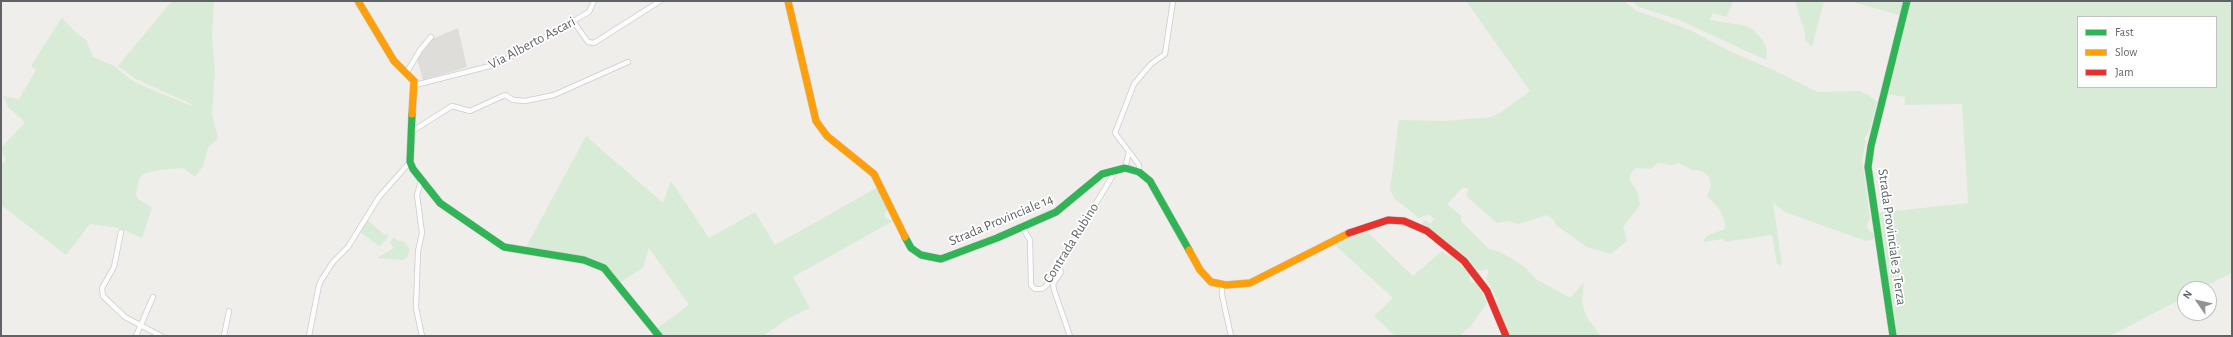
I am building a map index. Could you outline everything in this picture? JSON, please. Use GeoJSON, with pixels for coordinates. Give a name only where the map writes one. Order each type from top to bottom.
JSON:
{"type":"FeatureCollection","features":[{"type":"Feature","properties":{"kind":"main road"},"geometry":{"type":"LineString","coordinates":[[358,1],[394,61],[407,72],[415,85],[410,162],[413,170],[421,181],[446,208],[504,247],[584,260],[604,268],[659,336]]}},
{"type":"Feature","properties":{"kind":"main road","name":"Strada Provinciale 14"},"geometry":{"type":"LineString","coordinates":[[788,1],[816,121],[827,136],[874,174],[911,248],[921,256],[941,259],[1022,227],[1060,209],[1102,174],[1125,168],[1139,172],[1150,181],[1203,276],[1211,282],[1236,286],[1250,283],[1356,230],[1388,220],[1404,220],[1427,231],[1464,261],[1487,292],[1506,336]]}},
{"type":"Feature","properties":{"kind":"main road","name":"Strada Provinciale 3 Terza"},"geometry":{"type":"LineString","coordinates":[[1893,336],[1868,167],[1871,146],[1907,1]]}},
{"type":"Feature","properties":{"kind":"street","name":"Via Alberto Ascari"},"geometry":{"type":"LineString","coordinates":[[415,85],[498,64],[589,12],[594,1]]}},
{"type":"Feature","properties":{"kind":"street"},"geometry":{"type":"LineString","coordinates":[[573,21],[588,42],[594,43],[660,1]]}},
{"type":"Feature","properties":{"kind":"street"},"geometry":{"type":"LineString","coordinates":[[1139,172],[1139,165],[1115,133],[1134,84],[1150,64],[1163,56],[1167,50],[1173,1]]}},
{"type":"Feature","properties":{"kind":"street"},"geometry":{"type":"LineString","coordinates":[[407,72],[420,50],[431,37]]}},
{"type":"Feature","properties":{"kind":"street"},"geometry":{"type":"LineString","coordinates":[[411,132],[452,106],[470,112],[505,95],[513,100],[525,101],[554,95],[628,62]]}},
{"type":"Feature","properties":{"kind":"street"},"geometry":{"type":"LineString","coordinates":[[1125,168],[1129,152]]}},
{"type":"Feature","properties":{"kind":"street"},"geometry":{"type":"LineString","coordinates":[[309,336],[319,285],[322,279],[333,262],[348,247],[379,197],[410,162]]}},
{"type":"Feature","properties":{"kind":"street","name":"Contrada Rubino"},"geometry":{"type":"LineString","coordinates":[[1022,227],[1030,240],[1030,277],[1032,287],[1042,289],[1047,285],[1113,175]]}},
{"type":"Feature","properties":{"kind":"street"},"geometry":{"type":"LineString","coordinates":[[421,181],[417,195],[422,233],[418,252],[416,308],[422,336]]}},
{"type":"Feature","properties":{"kind":"street"},"geometry":{"type":"LineString","coordinates":[[121,232],[114,268],[101,292],[109,304],[140,327],[162,336]]}},
{"type":"Feature","properties":{"kind":"street"},"geometry":{"type":"LineString","coordinates":[[1058,267],[1061,272],[1053,284],[1054,290],[1070,336]]}},
{"type":"Feature","properties":{"kind":"street"},"geometry":{"type":"LineString","coordinates":[[1222,284],[1222,295],[1230,336]]}},
{"type":"Feature","properties":{"kind":"street"},"geometry":{"type":"LineString","coordinates":[[136,336],[153,297]]}},
{"type":"Feature","properties":{"kind":"street"},"geometry":{"type":"LineString","coordinates":[[224,336],[229,311]]}},
{"type":"Feature","properties":{"kind":"shaded area"},"geometry":{"type":"Polygon","coordinates":[[[458,28],[467,67],[423,80],[417,59],[432,39],[458,28]]]}},
{"type":"Feature","properties":{"kind":"green space"},"geometry":{"type":"Polygon","coordinates":[[[172,1],[214,1],[212,36],[215,70],[212,114],[218,138],[208,148],[203,166],[195,177],[184,168],[158,170],[143,174],[139,179],[136,195],[138,199],[152,208],[142,238],[119,228],[90,224],[66,255],[1,205],[1,165],[6,160],[1,148],[25,122],[8,107],[3,96],[19,99],[36,70],[31,66],[62,17],[75,32],[86,40],[93,57],[114,66],[134,82],[191,106],[191,104],[136,79],[118,66],[172,1]]]}},
{"type":"Feature","properties":{"kind":"green space"},"geometry":{"type":"Polygon","coordinates":[[[1466,1],[1623,1],[1637,11],[1690,30],[1729,51],[1776,71],[1813,90],[1819,92],[1860,91],[1868,95],[1877,102],[1869,132],[1864,138],[1866,141],[1862,159],[1870,219],[1867,225],[1868,230],[1873,233],[1874,239],[1866,241],[1785,212],[1773,203],[1782,265],[1777,264],[1772,235],[1725,242],[1724,239],[1703,242],[1706,236],[1725,229],[1724,219],[1719,209],[1707,196],[1711,186],[1709,177],[1702,171],[1692,170],[1679,163],[1672,165],[1658,163],[1650,169],[1636,168],[1631,173],[1629,179],[1638,193],[1640,205],[1623,227],[1627,241],[1611,254],[1587,247],[1556,225],[1554,220],[1547,215],[1519,224],[1508,221],[1497,223],[1466,196],[1469,189],[1463,187],[1447,204],[1461,216],[1461,221],[1489,249],[1500,252],[1525,267],[1536,279],[1570,298],[1584,282],[1582,302],[1586,316],[1601,336],[1511,336],[1501,316],[1497,299],[1486,278],[1489,272],[1487,269],[1480,271],[1422,224],[1425,220],[1430,224],[1434,219],[1429,214],[1419,218],[1395,199],[1390,190],[1399,120],[1445,121],[1491,117],[1500,113],[1530,91],[1466,1]]]}},
{"type":"Feature","properties":{"kind":"green space"},"geometry":{"type":"Polygon","coordinates":[[[1631,1],[1733,1],[1727,17],[1713,13],[1710,20],[1746,26],[1754,30],[1764,42],[1767,50],[1766,60],[1677,19],[1639,7],[1631,1]]]}},
{"type":"Feature","properties":{"kind":"green space"},"geometry":{"type":"Polygon","coordinates":[[[1795,1],[1824,1],[1812,47],[1805,40],[1805,33],[1795,1]]]}},
{"type":"Feature","properties":{"kind":"green space"},"geometry":{"type":"Polygon","coordinates":[[[1849,1],[1904,1],[1900,15],[1849,1]]]}},
{"type":"Feature","properties":{"kind":"green space"},"geometry":{"type":"Polygon","coordinates":[[[1910,1],[2232,1],[2232,273],[2216,281],[2177,281],[2177,301],[2110,336],[1896,336],[1877,213],[1968,203],[1962,104],[1905,105],[1905,97],[1887,94],[1910,1]]]}},
{"type":"Feature","properties":{"kind":"green space"},"geometry":{"type":"Polygon","coordinates":[[[586,136],[663,203],[671,181],[709,238],[755,212],[775,245],[878,187],[889,209],[884,214],[886,218],[893,221],[793,277],[810,308],[789,318],[763,336],[662,336],[656,329],[689,305],[649,248],[643,268],[621,282],[610,270],[592,259],[525,249],[586,136]]]}},
{"type":"Feature","properties":{"kind":"green space"},"geometry":{"type":"Polygon","coordinates":[[[367,219],[383,234],[388,235],[387,239],[379,246],[360,232],[367,219]]]}},
{"type":"Feature","properties":{"kind":"green space"},"geometry":{"type":"Polygon","coordinates":[[[1365,230],[1413,276],[1442,251],[1448,256],[1451,255],[1470,274],[1469,280],[1472,283],[1476,281],[1487,303],[1471,326],[1459,336],[1395,336],[1374,316],[1393,298],[1334,244],[1365,230]]]}},
{"type":"Feature","properties":{"kind":"green space"},"geometry":{"type":"Polygon","coordinates":[[[394,237],[398,241],[403,241],[410,250],[407,257],[403,260],[377,258],[394,248],[390,242],[394,237]]]}},
{"type":"Feature","properties":{"kind":"traffic: fast"},"geometry":{"type":"LineString","coordinates":[[1893,336],[1868,167],[1871,146],[1907,1]]}},
{"type":"Feature","properties":{"kind":"traffic: fast"},"geometry":{"type":"LineString","coordinates":[[412,114],[410,162],[413,169],[440,203],[504,247],[584,260],[604,268],[659,336]]}},
{"type":"Feature","properties":{"kind":"traffic: fast"},"geometry":{"type":"LineString","coordinates":[[905,237],[911,248],[921,255],[941,259],[997,238],[1056,212],[1102,174],[1125,168],[1139,172],[1150,181],[1189,250]]}},
{"type":"Feature","properties":{"kind":"traffic: slow"},"geometry":{"type":"LineString","coordinates":[[358,1],[394,61],[414,81],[412,114]]}},
{"type":"Feature","properties":{"kind":"traffic: slow"},"geometry":{"type":"LineString","coordinates":[[788,1],[816,121],[827,136],[874,174],[905,237]]}},
{"type":"Feature","properties":{"kind":"traffic: slow"},"geometry":{"type":"LineString","coordinates":[[1189,250],[1200,270],[1211,282],[1226,285],[1250,283],[1349,233]]}},
{"type":"Feature","properties":{"kind":"traffic: jam"},"geometry":{"type":"LineString","coordinates":[[1349,233],[1388,220],[1404,221],[1427,231],[1464,261],[1487,291],[1506,336]]}}]}
